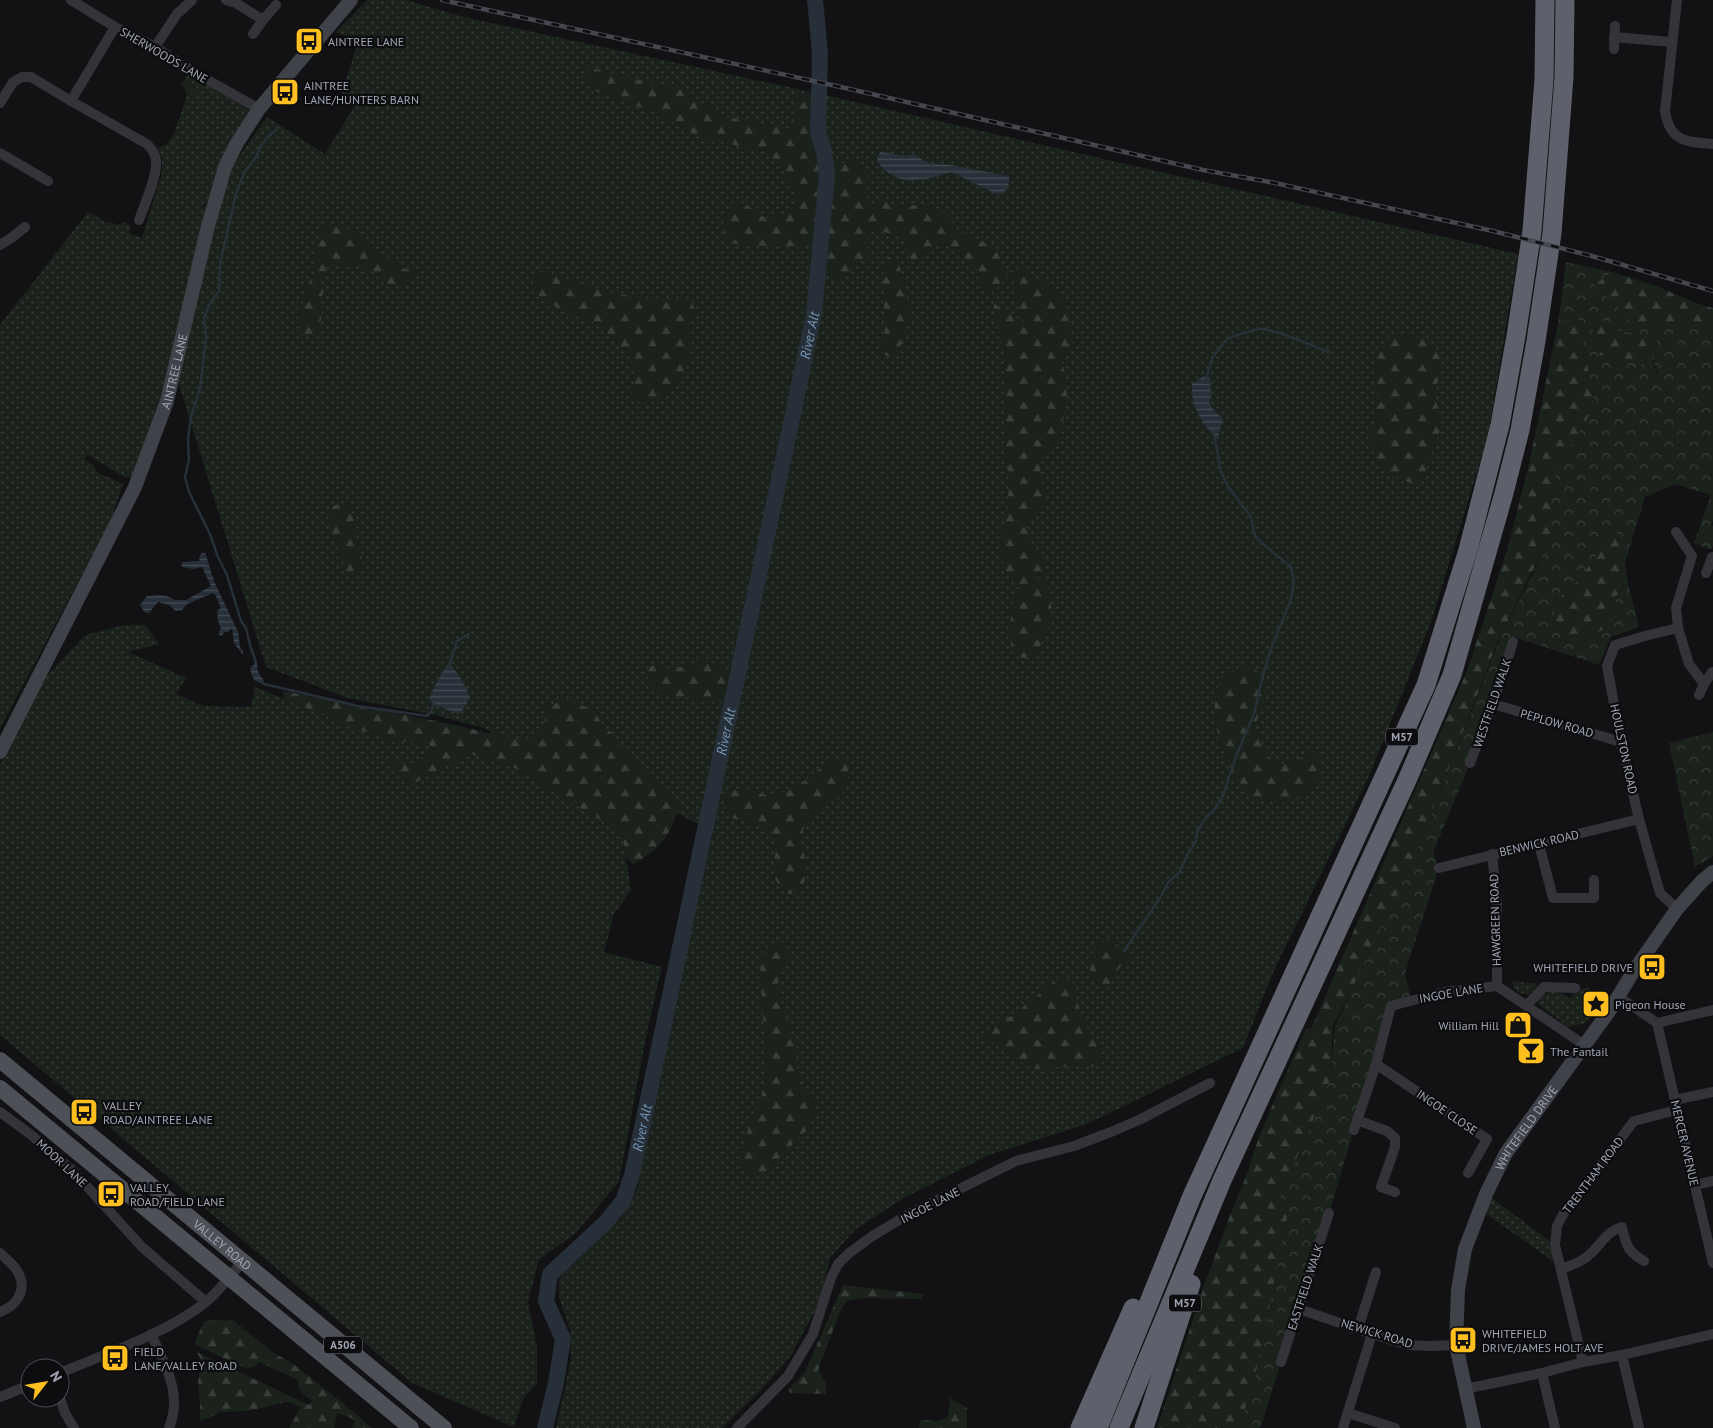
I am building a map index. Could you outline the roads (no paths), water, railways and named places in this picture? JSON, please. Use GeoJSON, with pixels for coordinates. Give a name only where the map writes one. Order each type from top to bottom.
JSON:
{"type":"FeatureCollection","features":[{"type":"Feature","properties":{"kind":"highway","name":"M57"},"geometry":{"type":"LineString","coordinates":[[1098,1428],[1192,1196],[1426,685],[1468,550],[1500,425],[1516,336],[1532,231],[1544,80],[1545,0]]}},
{"type":"Feature","properties":{"kind":"highway","name":"M57"},"geometry":{"type":"LineString","coordinates":[[1119,1428],[1223,1178],[1408,778],[1452,675],[1504,494],[1520,430],[1552,233],[1564,77],[1565,0]]}},
{"type":"Feature","properties":{"kind":"highway","name":"M57"},"geometry":{"type":"LineString","coordinates":[[1144,1428],[1193,1278],[1223,1178]]}},
{"type":"Feature","properties":{"kind":"highway","name":"M57"},"geometry":{"type":"LineString","coordinates":[[1080,1428],[1140,1294],[1192,1196]]}},
{"type":"Feature","properties":{"kind":"main road","name":"AINTREE LANE"},"geometry":{"type":"LineString","coordinates":[[0,752],[135,487],[167,401],[207,230],[225,167],[237,143],[259,109],[351,0]]}},
{"type":"Feature","properties":{"kind":"main road","name":"WHITEFIELD DRIVE"},"geometry":{"type":"LineString","coordinates":[[1474,1428],[1456,1345],[1458,1290],[1465,1249],[1486,1194],[1506,1153],[1583,1044],[1610,1010],[1677,910],[1702,881],[1713,872]]}},
{"type":"Feature","properties":{"kind":"main road","name":"VALLEY ROAD"},"geometry":{"type":"LineString","coordinates":[[0,1060],[444,1428]]}},
{"type":"Feature","properties":{"kind":"main road","name":"VALLEY ROAD"},"geometry":{"type":"LineString","coordinates":[[0,1088],[411,1428]]}},
{"type":"Feature","properties":{"kind":"street","name":"SHERWOODS LANE"},"geometry":{"type":"LineString","coordinates":[[71,0],[88,4],[115,27],[155,47],[190,70],[259,109]]}},
{"type":"Feature","properties":{"kind":"street"},"geometry":{"type":"LineString","coordinates":[[155,47],[177,14],[192,0]]}},
{"type":"Feature","properties":{"kind":"street"},"geometry":{"type":"LineString","coordinates":[[226,0],[263,20]]}},
{"type":"Feature","properties":{"kind":"street"},"geometry":{"type":"LineString","coordinates":[[1677,0],[1665,111],[1667,123],[1674,134],[1686,142],[1713,144]]}},
{"type":"Feature","properties":{"kind":"street"},"geometry":{"type":"LineString","coordinates":[[253,34],[276,5]]}},
{"type":"Feature","properties":{"kind":"street"},"geometry":{"type":"LineString","coordinates":[[1614,49],[1615,26]]}},
{"type":"Feature","properties":{"kind":"street"},"geometry":{"type":"LineString","coordinates":[[71,101],[115,27]]}},
{"type":"Feature","properties":{"kind":"street"},"geometry":{"type":"LineString","coordinates":[[1614,37],[1672,42]]}},
{"type":"Feature","properties":{"kind":"street"},"geometry":{"type":"LineString","coordinates":[[0,103],[13,82],[22,77],[31,77],[147,144],[154,153],[156,170],[139,220]]}},
{"type":"Feature","properties":{"kind":"street"},"geometry":{"type":"LineString","coordinates":[[0,153],[48,181]]}},
{"type":"Feature","properties":{"kind":"street"},"geometry":{"type":"LineString","coordinates":[[0,245],[10,240],[25,227]]}},
{"type":"Feature","properties":{"kind":"street"},"geometry":{"type":"LineString","coordinates":[[1676,532],[1692,556],[1676,608],[1678,628],[1689,664],[1704,684]]}},
{"type":"Feature","properties":{"kind":"street"},"geometry":{"type":"LineString","coordinates":[[1706,573],[1713,556]]}},
{"type":"Feature","properties":{"kind":"street","name":"HOULSTON ROAD"},"geometry":{"type":"LineString","coordinates":[[1677,910],[1660,893],[1639,819],[1621,742],[1607,666],[1615,645],[1678,628]]}},
{"type":"Feature","properties":{"kind":"street","name":"WESTFIELD WALK"},"geometry":{"type":"LineString","coordinates":[[1470,763],[1493,704],[1513,642]]}},
{"type":"Feature","properties":{"kind":"street"},"geometry":{"type":"LineString","coordinates":[[1699,695],[1712,672]]}},
{"type":"Feature","properties":{"kind":"street","name":"PEPLOW ROAD"},"geometry":{"type":"LineString","coordinates":[[1493,704],[1621,742]]}},
{"type":"Feature","properties":{"kind":"street","name":"BENWICK ROAD"},"geometry":{"type":"LineString","coordinates":[[1439,868],[1639,819]]}},
{"type":"Feature","properties":{"kind":"street"},"geometry":{"type":"LineString","coordinates":[[1539,844],[1553,898],[1594,898],[1594,880]]}},
{"type":"Feature","properties":{"kind":"street","name":"HAWGREEN ROAD"},"geometry":{"type":"LineString","coordinates":[[1492,854],[1497,903],[1498,986]]}},
{"type":"Feature","properties":{"kind":"street","name":"INGOE LANE"},"geometry":{"type":"LineString","coordinates":[[1376,1064],[1391,1006],[1445,992],[1498,986],[1583,1044]]}},
{"type":"Feature","properties":{"kind":"street"},"geometry":{"type":"LineString","coordinates":[[1527,1005],[1544,987],[1575,988]]}},
{"type":"Feature","properties":{"kind":"street"},"geometry":{"type":"LineString","coordinates":[[1618,996],[1657,1023],[1713,1010]]}},
{"type":"Feature","properties":{"kind":"street","name":"MERCER AVENUE"},"geometry":{"type":"LineString","coordinates":[[1657,1023],[1713,1263]]}},
{"type":"Feature","properties":{"kind":"street"},"geometry":{"type":"LineString","coordinates":[[1376,1064],[1355,1125],[1387,1131],[1395,1138],[1395,1147],[1381,1188],[1395,1192]]}},
{"type":"Feature","properties":{"kind":"street","name":"INGOE CLOSE"},"geometry":{"type":"LineString","coordinates":[[1376,1064],[1487,1139],[1468,1173]]}},
{"type":"Feature","properties":{"kind":"street","name":"INGOE LANE"},"geometry":{"type":"LineString","coordinates":[[737,1428],[788,1376],[813,1334],[831,1278],[838,1264],[856,1248],[909,1214],[1016,1161],[1074,1146],[1111,1132],[1141,1119],[1210,1083]]}},
{"type":"Feature","properties":{"kind":"street","name":"TRENTHAM ROAD"},"geometry":{"type":"LineString","coordinates":[[1583,1362],[1555,1245],[1557,1226],[1565,1211],[1634,1121],[1713,1092]]}},
{"type":"Feature","properties":{"kind":"street","name":"MOOR LANE"},"geometry":{"type":"LineString","coordinates":[[0,1112],[30,1134],[73,1171],[142,1247],[206,1302]]}},
{"type":"Feature","properties":{"kind":"street"},"geometry":{"type":"LineString","coordinates":[[1695,1185],[1713,1181]]}},
{"type":"Feature","properties":{"kind":"street","name":"EASTFIELD WALK"},"geometry":{"type":"LineString","coordinates":[[1281,1362],[1329,1213]]}},
{"type":"Feature","properties":{"kind":"street"},"geometry":{"type":"LineString","coordinates":[[1561,1269],[1579,1263],[1614,1229],[1622,1227],[1626,1246],[1634,1255],[1644,1261]]}},
{"type":"Feature","properties":{"kind":"street"},"geometry":{"type":"LineString","coordinates":[[0,1253],[19,1273],[22,1284],[21,1293],[16,1302],[0,1312]]}},
{"type":"Feature","properties":{"kind":"street"},"geometry":{"type":"LineString","coordinates":[[70,1369],[152,1334],[185,1316],[206,1302],[242,1262]]}},
{"type":"Feature","properties":{"kind":"street"},"geometry":{"type":"LineString","coordinates":[[1358,1329],[1376,1272]]}},
{"type":"Feature","properties":{"kind":"street","name":"NEWICK ROAD"},"geometry":{"type":"LineString","coordinates":[[1299,1309],[1409,1345],[1456,1345]]}},
{"type":"Feature","properties":{"kind":"street"},"geometry":{"type":"LineString","coordinates":[[152,1334],[174,1388],[174,1411],[169,1428]]}},
{"type":"Feature","properties":{"kind":"street"},"geometry":{"type":"LineString","coordinates":[[1343,1428],[1372,1334]]}},
{"type":"Feature","properties":{"kind":"street"},"geometry":{"type":"LineString","coordinates":[[1465,1389],[1713,1334]]}},
{"type":"Feature","properties":{"kind":"street"},"geometry":{"type":"LineString","coordinates":[[1622,1355],[1639,1428]]}},
{"type":"Feature","properties":{"kind":"street"},"geometry":{"type":"LineString","coordinates":[[1542,1373],[1555,1428]]}},
{"type":"Feature","properties":{"kind":"street"},"geometry":{"type":"LineString","coordinates":[[0,1397],[20,1389]]}},
{"type":"Feature","properties":{"kind":"street"},"geometry":{"type":"LineString","coordinates":[[63,1408],[74,1428]]}},
{"type":"Feature","properties":{"kind":"street"},"geometry":{"type":"LineString","coordinates":[[1348,1413],[1395,1428]]}},
{"type":"Feature","properties":{"kind":"waterway","name":"River Alt"},"geometry":{"type":"LineString","coordinates":[[545,1428],[556,1383],[563,1339],[546,1301],[550,1274],[606,1222],[623,1201],[632,1175],[814,314],[827,175],[824,152],[818,131],[820,53],[815,0]]}},
{"type":"Feature","properties":{"kind":"waterway"},"geometry":{"type":"LineString","coordinates":[[255,664],[246,628],[241,621],[227,575],[210,534],[189,492],[185,477],[189,460],[188,439],[191,417],[200,388],[206,338],[204,318],[209,305],[219,291],[220,264],[236,193],[244,173],[256,157],[260,147],[277,129]]}},
{"type":"Feature","properties":{"kind":"waterway"},"geometry":{"type":"LineString","coordinates":[[1206,379],[1212,358],[1226,340],[1257,329],[1280,333],[1329,352]]}},
{"type":"Feature","properties":{"kind":"waterway"},"geometry":{"type":"LineString","coordinates":[[1124,951],[1160,898],[1169,881],[1179,873],[1196,841],[1197,832],[1222,798],[1237,754],[1254,714],[1271,649],[1291,599],[1294,581],[1291,567],[1255,536],[1251,517],[1229,488],[1221,472],[1214,433]]}},
{"type":"Feature","properties":{"kind":"waterway"},"geometry":{"type":"LineString","coordinates":[[449,666],[457,641],[469,634]]}},
{"type":"Feature","properties":{"kind":"waterway"},"geometry":{"type":"LineString","coordinates":[[261,682],[358,706],[427,716],[434,704]]}},
{"type":"Feature","properties":{"kind":"railway"},"geometry":{"type":"LineString","coordinates":[[442,0],[841,87],[1203,170],[1270,182],[1493,231],[1592,256],[1713,291]]}},
{"type":"Feature","properties":{"kind":"place","name":"AINTREE LANE"},"geometry":{"type":"Point","coordinates":[309,41]}},
{"type":"Feature","properties":{"kind":"place","name":"AINTREE LANE/HUNTERS BARN"},"geometry":{"type":"Point","coordinates":[285,92]}},
{"type":"Feature","properties":{"kind":"place","name":"WHITEFIELD DRIVE"},"geometry":{"type":"Point","coordinates":[1652,967]}},
{"type":"Feature","properties":{"kind":"place","name":"Pigeon House"},"geometry":{"type":"Point","coordinates":[1596,1004]}},
{"type":"Feature","properties":{"kind":"place","name":"William Hill"},"geometry":{"type":"Point","coordinates":[1518,1025]}},
{"type":"Feature","properties":{"kind":"place","name":"The Fantail"},"geometry":{"type":"Point","coordinates":[1531,1051]}},
{"type":"Feature","properties":{"kind":"place","name":"VALLEY ROAD/AINTREE LANE"},"geometry":{"type":"Point","coordinates":[84,1112]}},
{"type":"Feature","properties":{"kind":"place","name":"VALLEY ROAD/FIELD LANE"},"geometry":{"type":"Point","coordinates":[111,1194]}},
{"type":"Feature","properties":{"kind":"place","name":"WHITEFIELD DRIVE/JAMES HOLT AVE"},"geometry":{"type":"Point","coordinates":[1463,1340]}},
{"type":"Feature","properties":{"kind":"place","name":"FIELD LANE/VALLEY ROAD"},"geometry":{"type":"Point","coordinates":[115,1358]}}]}
